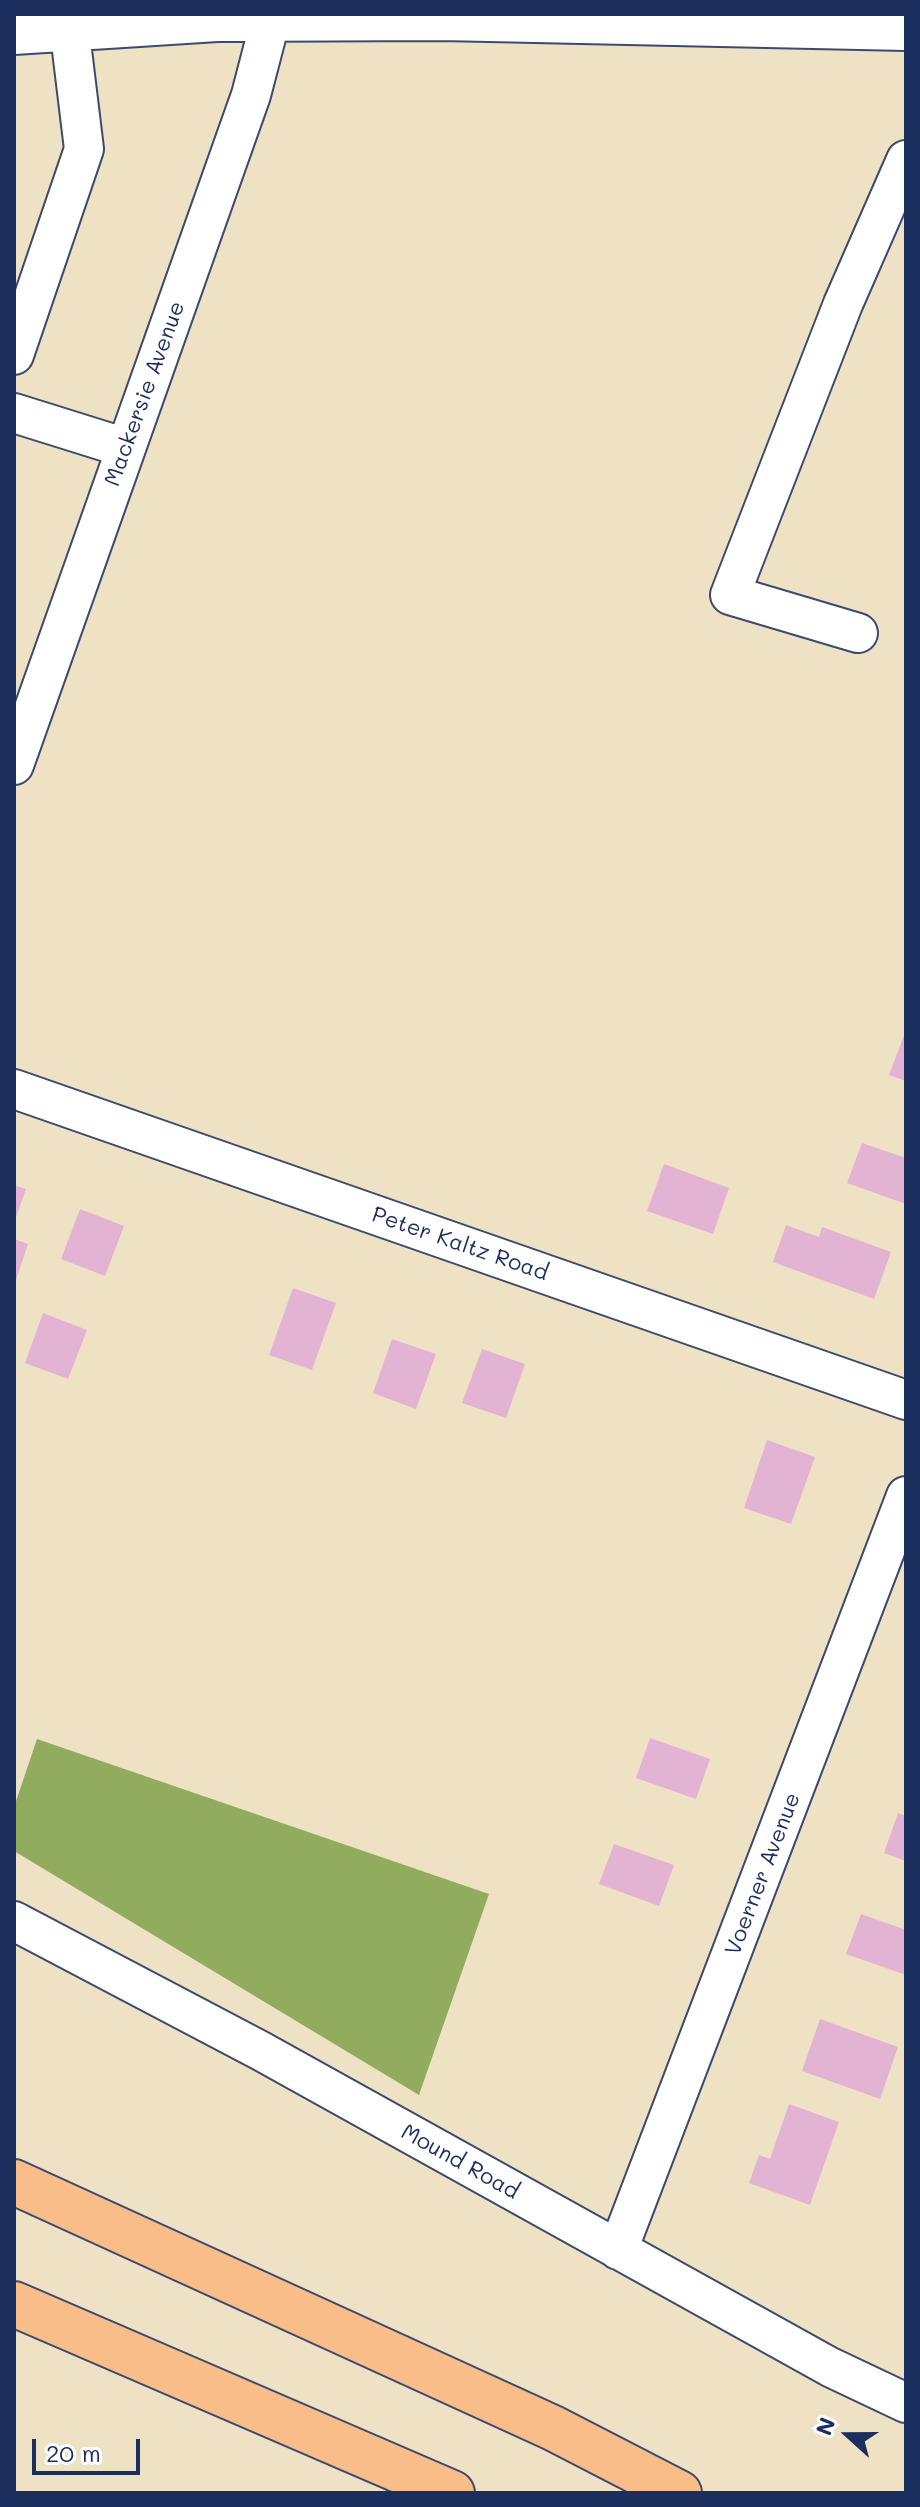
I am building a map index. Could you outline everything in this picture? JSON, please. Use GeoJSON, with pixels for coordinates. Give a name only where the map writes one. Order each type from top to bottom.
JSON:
{"type":"FeatureCollection","features":[{"type":"Feature","properties":{"kind":"main road"},"geometry":{"type":"LineString","coordinates":[[14,2182],[553,2428],[679,2493]]}},
{"type":"Feature","properties":{"kind":"main road"},"geometry":{"type":"LineString","coordinates":[[14,2304],[452,2493]]}},
{"type":"Feature","properties":{"kind":"street"},"geometry":{"type":"LineString","coordinates":[[14,35],[70,34],[218,18],[270,22],[442,17],[866,22],[906,31]]}},
{"type":"Feature","properties":{"kind":"street","name":"Mackersie Avenue"},"geometry":{"type":"LineString","coordinates":[[14,765],[251,95],[270,22]]}},
{"type":"Feature","properties":{"kind":"street"},"geometry":{"type":"LineString","coordinates":[[14,355],[84,149],[70,34]]}},
{"type":"Feature","properties":{"kind":"street"},"geometry":{"type":"LineString","coordinates":[[858,633],[730,595],[891,232],[906,160]]}},
{"type":"Feature","properties":{"kind":"street"},"geometry":{"type":"LineString","coordinates":[[14,413],[126,448]]}},
{"type":"Feature","properties":{"kind":"street","name":"Peter Kaltz Road"},"geometry":{"type":"LineString","coordinates":[[14,1089],[906,1400]]}},
{"type":"Feature","properties":{"kind":"street","name":"Voerner Avenue"},"geometry":{"type":"LineString","coordinates":[[618,2250],[906,1496]]}},
{"type":"Feature","properties":{"kind":"street","name":"Mound Road"},"geometry":{"type":"LineString","coordinates":[[14,1921],[261,2051],[830,2367],[906,2403]]}},
{"type":"Feature","properties":{"kind":"green space"},"geometry":{"type":"Polygon","coordinates":[[[37,1739],[489,1894],[419,2095],[14,1851],[14,1807],[37,1739]]]}},
{"type":"Feature","properties":{"kind":"building"},"geometry":{"type":"Polygon","coordinates":[[[906,1030],[906,1081],[889,1075],[906,1030]]]}},
{"type":"Feature","properties":{"kind":"building"},"geometry":{"type":"Polygon","coordinates":[[[862,1143],[906,1158],[906,1204],[847,1183],[862,1143]]]}},
{"type":"Feature","properties":{"kind":"building"},"geometry":{"type":"Polygon","coordinates":[[[664,1164],[729,1188],[713,1234],[647,1211],[664,1164]]]}},
{"type":"Feature","properties":{"kind":"building"},"geometry":{"type":"Polygon","coordinates":[[[14,1185],[26,1189],[14,1223],[14,1185]]]}},
{"type":"Feature","properties":{"kind":"building"},"geometry":{"type":"Polygon","coordinates":[[[80,1209],[124,1226],[105,1276],[61,1259],[80,1209]]]}},
{"type":"Feature","properties":{"kind":"building"},"geometry":{"type":"Polygon","coordinates":[[[786,1225],[819,1237],[822,1227],[891,1252],[874,1299],[773,1262],[786,1225]]]}},
{"type":"Feature","properties":{"kind":"building"},"geometry":{"type":"Polygon","coordinates":[[[14,1239],[28,1244],[16,1280],[14,1279],[14,1239]]]}},
{"type":"Feature","properties":{"kind":"building"},"geometry":{"type":"Polygon","coordinates":[[[293,1288],[336,1303],[312,1370],[269,1355],[293,1288]]]}},
{"type":"Feature","properties":{"kind":"building"},"geometry":{"type":"Polygon","coordinates":[[[43,1313],[87,1330],[68,1379],[25,1363],[43,1313]]]}},
{"type":"Feature","properties":{"kind":"building"},"geometry":{"type":"Polygon","coordinates":[[[392,1339],[436,1354],[416,1409],[373,1393],[392,1339]]]}},
{"type":"Feature","properties":{"kind":"building"},"geometry":{"type":"Polygon","coordinates":[[[482,1349],[525,1364],[506,1418],[462,1403],[482,1349]]]}},
{"type":"Feature","properties":{"kind":"building"},"geometry":{"type":"Polygon","coordinates":[[[767,1440],[815,1457],[791,1524],[744,1508],[767,1440]]]}},
{"type":"Feature","properties":{"kind":"building"},"geometry":{"type":"Polygon","coordinates":[[[650,1738],[710,1759],[696,1799],[636,1778],[650,1738]]]}},
{"type":"Feature","properties":{"kind":"building"},"geometry":{"type":"Polygon","coordinates":[[[898,1813],[906,1816],[906,1861],[884,1853],[898,1813]]]}},
{"type":"Feature","properties":{"kind":"building"},"geometry":{"type":"Polygon","coordinates":[[[614,1844],[674,1865],[659,1906],[599,1884],[614,1844]]]}},
{"type":"Feature","properties":{"kind":"building"},"geometry":{"type":"Polygon","coordinates":[[[861,1914],[906,1930],[906,1975],[846,1954],[861,1914]]]}},
{"type":"Feature","properties":{"kind":"building"},"geometry":{"type":"Polygon","coordinates":[[[820,2019],[898,2047],[880,2099],[802,2071],[820,2019]]]}},
{"type":"Feature","properties":{"kind":"building"},"geometry":{"type":"Polygon","coordinates":[[[789,2104],[839,2122],[810,2205],[749,2183],[759,2155],[770,2159],[789,2104]]]}}]}
